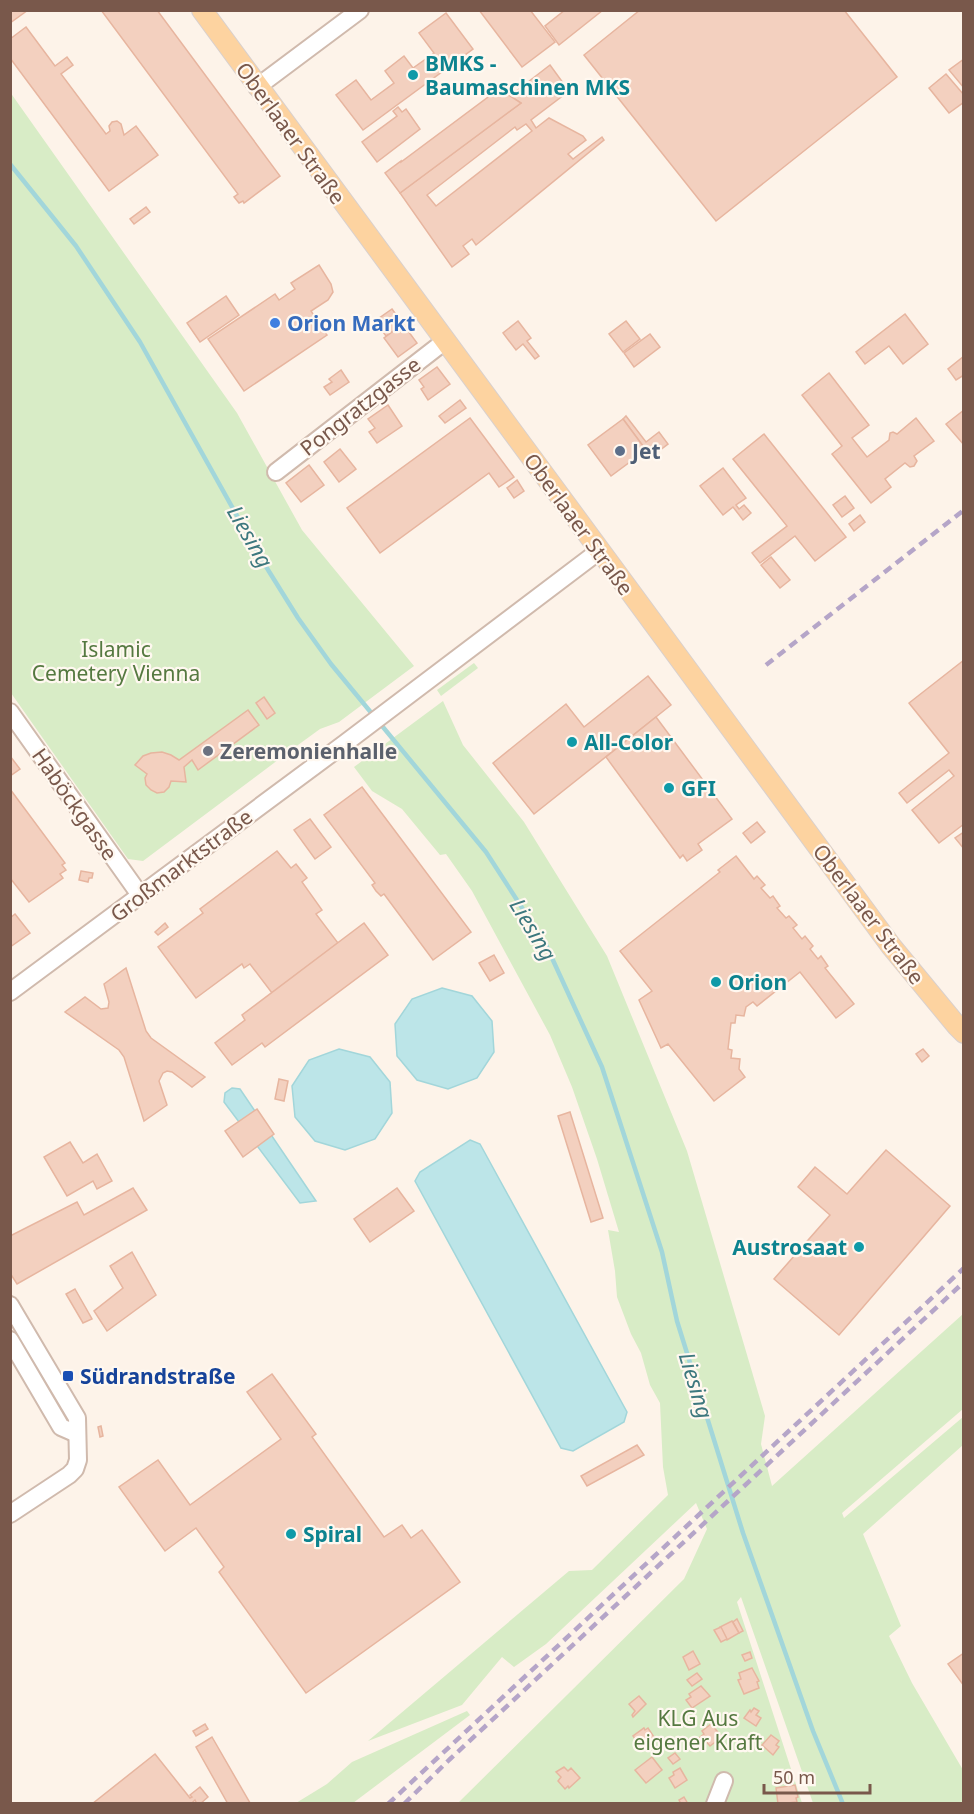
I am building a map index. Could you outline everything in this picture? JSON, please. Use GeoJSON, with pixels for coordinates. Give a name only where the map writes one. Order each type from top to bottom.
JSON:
{"type":"FeatureCollection","features":[{"type":"Feature","properties":{"kind":"main road","name":"Oberlaaer Straße"},"geometry":{"type":"LineString","coordinates":[[202,10],[891,946],[963,1033]]}},
{"type":"Feature","properties":{"kind":"street"},"geometry":{"type":"LineString","coordinates":[[257,87],[360,10]]}},
{"type":"Feature","properties":{"kind":"street","name":"Pongratzgasse"},"geometry":{"type":"LineString","coordinates":[[276,472],[445,341]]}},
{"type":"Feature","properties":{"kind":"street","name":"Großmarktstraße"},"geometry":{"type":"LineString","coordinates":[[10,992],[599,551]]}},
{"type":"Feature","properties":{"kind":"street","name":"Haböckgasse"},"geometry":{"type":"LineString","coordinates":[[10,712],[140,895]]}},
{"type":"Feature","properties":{"kind":"street"},"geometry":{"type":"LineString","coordinates":[[10,1305],[77,1418],[78,1442],[78,1460],[75,1469],[10,1514]]}},
{"type":"Feature","properties":{"kind":"street"},"geometry":{"type":"LineString","coordinates":[[10,1340],[61,1426],[78,1442]]}},
{"type":"Feature","properties":{"kind":"street"},"geometry":{"type":"LineString","coordinates":[[715,1803],[724,1781]]}},
{"type":"Feature","properties":{"kind":"green space","name":"Islamic Cemetery Vienna"},"geometry":{"type":"Polygon","coordinates":[[[10,92],[237,413],[302,530],[414,666],[339,722],[320,729],[143,861],[128,859],[11,693],[10,92]]]}},
{"type":"Feature","properties":{"kind":"green space"},"geometry":{"type":"Polygon","coordinates":[[[474,663],[478,668],[441,696],[437,690],[474,663]]]}},
{"type":"Feature","properties":{"kind":"green space","name":"KLG Aus eigener Kraft"},"geometry":{"type":"Polygon","coordinates":[[[443,701],[463,745],[524,822],[607,956],[687,1151],[765,1416],[761,1444],[772,1486],[963,1314],[963,1409],[842,1513],[844,1518],[963,1417],[963,1445],[863,1534],[901,1626],[889,1636],[912,1683],[963,1770],[963,1803],[813,1803],[741,1597],[737,1602],[802,1803],[458,1803],[684,1579],[707,1529],[696,1503],[546,1644],[514,1667],[502,1657],[462,1705],[368,1741],[569,1571],[592,1570],[668,1495],[663,1467],[660,1403],[650,1385],[641,1353],[617,1297],[608,1230],[619,1232],[572,1087],[550,1035],[472,891],[446,854],[440,855],[402,809],[372,791],[354,767],[443,701]]]}},
{"type":"Feature","properties":{"kind":"green space"},"geometry":{"type":"Polygon","coordinates":[[[467,1711],[470,1715],[353,1803],[296,1803],[327,1784],[352,1762],[467,1711]]]}},
{"type":"Feature","properties":{"kind":"water"},"geometry":{"type":"Polygon","coordinates":[[[442,988],[472,996],[492,1021],[494,1052],[477,1078],[448,1089],[417,1080],[397,1056],[395,1024],[412,999],[442,988]]]}},
{"type":"Feature","properties":{"kind":"water"},"geometry":{"type":"Polygon","coordinates":[[[339,1049],[370,1057],[390,1082],[392,1113],[375,1139],[345,1150],[315,1141],[295,1117],[292,1086],[309,1060],[339,1049]]]}},
{"type":"Feature","properties":{"kind":"water"},"geometry":{"type":"Polygon","coordinates":[[[232,1088],[240,1089],[316,1201],[300,1203],[224,1102],[225,1093],[232,1088]]]}},
{"type":"Feature","properties":{"kind":"water"},"geometry":{"type":"Polygon","coordinates":[[[470,1140],[480,1144],[627,1412],[624,1422],[573,1451],[561,1448],[415,1181],[420,1172],[470,1140]]]}},
{"type":"Feature","properties":{"kind":"building"},"geometry":{"type":"Polygon","coordinates":[[[10,10],[28,10],[10,23],[10,10]]]}},
{"type":"Feature","properties":{"kind":"building"},"geometry":{"type":"Polygon","coordinates":[[[101,10],[157,10],[280,176],[244,203],[243,201],[239,203],[234,197],[238,194],[101,10]]]}},
{"type":"Feature","properties":{"kind":"building"},"geometry":{"type":"Polygon","coordinates":[[[479,10],[530,10],[555,42],[522,67],[479,10]]]}},
{"type":"Feature","properties":{"kind":"building"},"geometry":{"type":"Polygon","coordinates":[[[565,10],[603,10],[559,45],[545,26],[565,10]]]}},
{"type":"Feature","properties":{"kind":"building"},"geometry":{"type":"Polygon","coordinates":[[[640,10],[844,10],[897,77],[716,221],[584,55],[640,10]]]}},
{"type":"Feature","properties":{"kind":"building","name":"BMKS - Baumaschinen MKS"},"geometry":{"type":"Polygon","coordinates":[[[446,13],[473,49],[363,130],[336,95],[356,80],[371,100],[394,83],[385,71],[404,56],[413,68],[434,53],[419,33],[446,13]]]}},
{"type":"Feature","properties":{"kind":"building"},"geometry":{"type":"Polygon","coordinates":[[[26,27],[55,66],[67,57],[73,65],[61,74],[106,134],[110,131],[109,126],[112,122],[117,121],[121,124],[124,135],[136,126],[158,155],[109,191],[10,58],[10,39],[26,27]]]}},
{"type":"Feature","properties":{"kind":"building"},"geometry":{"type":"Polygon","coordinates":[[[964,59],[964,88],[949,70],[964,59]]]}},
{"type":"Feature","properties":{"kind":"building"},"geometry":{"type":"Polygon","coordinates":[[[550,65],[569,91],[531,120],[536,128],[549,118],[583,136],[586,140],[568,154],[573,159],[602,137],[604,140],[476,245],[472,239],[463,246],[469,254],[452,267],[400,193],[521,103],[510,96],[550,65]],[[526,124],[517,130],[515,127],[427,195],[436,206],[532,131],[526,124]]]}},
{"type":"Feature","properties":{"kind":"building"},"geometry":{"type":"Polygon","coordinates":[[[946,74],[964,95],[964,102],[949,113],[929,88],[946,74]]]}},
{"type":"Feature","properties":{"kind":"building"},"geometry":{"type":"Polygon","coordinates":[[[499,89],[521,103],[400,193],[385,173],[499,89]]]}},
{"type":"Feature","properties":{"kind":"building"},"geometry":{"type":"Polygon","coordinates":[[[398,107],[402,112],[406,109],[420,129],[377,162],[362,142],[397,116],[393,111],[398,107]]]}},
{"type":"Feature","properties":{"kind":"building"},"geometry":{"type":"Polygon","coordinates":[[[146,207],[150,212],[134,224],[130,219],[146,207]]]}},
{"type":"Feature","properties":{"kind":"building","name":"Orion Markt"},"geometry":{"type":"Polygon","coordinates":[[[319,265],[331,284],[333,292],[328,300],[311,311],[327,335],[244,391],[208,339],[275,294],[279,300],[295,289],[291,283],[319,265]]]}},
{"type":"Feature","properties":{"kind":"building"},"geometry":{"type":"Polygon","coordinates":[[[226,296],[239,315],[200,342],[187,323],[226,296]]]}},
{"type":"Feature","properties":{"kind":"building"},"geometry":{"type":"Polygon","coordinates":[[[392,309],[403,324],[386,336],[375,321],[392,309]]]}},
{"type":"Feature","properties":{"kind":"building"},"geometry":{"type":"Polygon","coordinates":[[[905,314],[928,344],[903,364],[889,346],[865,364],[856,352],[905,314]]]}},
{"type":"Feature","properties":{"kind":"building"},"geometry":{"type":"Polygon","coordinates":[[[518,321],[531,338],[527,341],[539,356],[535,359],[523,344],[516,350],[503,333],[518,321]]]}},
{"type":"Feature","properties":{"kind":"building"},"geometry":{"type":"Polygon","coordinates":[[[626,321],[640,339],[623,352],[609,334],[626,321]]]}},
{"type":"Feature","properties":{"kind":"building"},"geometry":{"type":"Polygon","coordinates":[[[403,324],[417,343],[398,357],[384,338],[403,324]]]}},
{"type":"Feature","properties":{"kind":"building"},"geometry":{"type":"Polygon","coordinates":[[[650,334],[660,347],[634,367],[624,353],[650,334]]]}},
{"type":"Feature","properties":{"kind":"building"},"geometry":{"type":"Polygon","coordinates":[[[964,356],[964,375],[956,380],[948,369],[964,356]]]}},
{"type":"Feature","properties":{"kind":"building"},"geometry":{"type":"Polygon","coordinates":[[[437,367],[450,384],[428,400],[421,389],[424,387],[419,380],[437,367]]]}},
{"type":"Feature","properties":{"kind":"building"},"geometry":{"type":"Polygon","coordinates":[[[341,370],[349,382],[330,395],[324,387],[332,382],[329,379],[341,370]]]}},
{"type":"Feature","properties":{"kind":"building"},"geometry":{"type":"Polygon","coordinates":[[[829,373],[869,425],[852,438],[867,457],[889,440],[890,433],[897,434],[916,418],[934,441],[914,456],[917,461],[914,466],[910,467],[905,463],[885,479],[891,487],[871,503],[832,454],[842,446],[802,395],[829,373]]]}},
{"type":"Feature","properties":{"kind":"building"},"geometry":{"type":"Polygon","coordinates":[[[460,400],[466,408],[445,423],[439,416],[460,400]]]}},
{"type":"Feature","properties":{"kind":"building"},"geometry":{"type":"Polygon","coordinates":[[[388,405],[402,426],[377,443],[369,432],[375,428],[368,419],[388,405]]]}},
{"type":"Feature","properties":{"kind":"building"},"geometry":{"type":"Polygon","coordinates":[[[964,410],[964,445],[946,424],[964,410]]]}},
{"type":"Feature","properties":{"kind":"building"},"geometry":{"type":"Polygon","coordinates":[[[626,416],[646,442],[659,432],[668,444],[651,457],[623,419],[626,416]]]}},
{"type":"Feature","properties":{"kind":"building"},"geometry":{"type":"Polygon","coordinates":[[[470,418],[514,477],[499,487],[489,473],[380,553],[347,508],[470,418]]]}},
{"type":"Feature","properties":{"kind":"building"},"geometry":{"type":"Polygon","coordinates":[[[623,419],[646,450],[611,476],[588,445],[623,419]]]}},
{"type":"Feature","properties":{"kind":"building"},"geometry":{"type":"Polygon","coordinates":[[[764,434],[846,537],[815,561],[795,536],[760,563],[752,553],[787,526],[733,459],[764,434]]]}},
{"type":"Feature","properties":{"kind":"building"},"geometry":{"type":"Polygon","coordinates":[[[340,449],[356,469],[339,482],[324,462],[340,449]]]}},
{"type":"Feature","properties":{"kind":"building"},"geometry":{"type":"Polygon","coordinates":[[[309,465],[324,485],[301,502],[286,483],[309,465]]]}},
{"type":"Feature","properties":{"kind":"building"},"geometry":{"type":"Polygon","coordinates":[[[723,468],[746,498],[736,505],[739,509],[744,505],[751,513],[743,520],[733,507],[723,515],[700,486],[723,468]]]}},
{"type":"Feature","properties":{"kind":"building"},"geometry":{"type":"Polygon","coordinates":[[[517,480],[524,491],[514,498],[507,488],[517,480]]]}},
{"type":"Feature","properties":{"kind":"building"},"geometry":{"type":"Polygon","coordinates":[[[845,496],[854,508],[842,517],[833,505],[845,496]]]}},
{"type":"Feature","properties":{"kind":"building"},"geometry":{"type":"Polygon","coordinates":[[[860,515],[865,522],[854,531],[849,524],[860,515]]]}},
{"type":"Feature","properties":{"kind":"building"},"geometry":{"type":"Polygon","coordinates":[[[771,557],[790,580],[780,588],[761,565],[771,557]]]}},
{"type":"Feature","properties":{"kind":"building"},"geometry":{"type":"Polygon","coordinates":[[[964,660],[964,824],[939,843],[912,810],[954,776],[949,770],[907,803],[899,793],[949,753],[909,703],[964,660]]]}},
{"type":"Feature","properties":{"kind":"building","name":"All-Color"},"geometry":{"type":"Polygon","coordinates":[[[648,676],[671,705],[534,814],[493,763],[566,704],[584,727],[648,676]]]}},
{"type":"Feature","properties":{"kind":"building"},"geometry":{"type":"Polygon","coordinates":[[[264,697],[275,713],[267,719],[256,703],[264,697]]]}},
{"type":"Feature","properties":{"kind":"building","name":"Zeremonienhalle"},"geometry":{"type":"Polygon","coordinates":[[[248,710],[259,725],[198,770],[192,760],[184,767],[186,782],[171,781],[164,792],[157,793],[146,785],[147,774],[135,765],[143,756],[162,752],[179,760],[248,710]]]}},
{"type":"Feature","properties":{"kind":"building","name":"GFI"},"geometry":{"type":"Polygon","coordinates":[[[656,717],[732,819],[698,844],[702,850],[687,861],[683,855],[680,858],[606,757],[656,717]]]}},
{"type":"Feature","properties":{"kind":"building"},"geometry":{"type":"Polygon","coordinates":[[[10,756],[20,769],[10,776],[10,756]]]}},
{"type":"Feature","properties":{"kind":"building"},"geometry":{"type":"Polygon","coordinates":[[[362,787],[471,932],[433,960],[384,894],[381,896],[376,891],[372,885],[375,883],[324,815],[362,787]]]}},
{"type":"Feature","properties":{"kind":"building"},"geometry":{"type":"Polygon","coordinates":[[[10,789],[65,863],[62,865],[66,870],[60,874],[63,878],[29,902],[10,878],[10,789]]]}},
{"type":"Feature","properties":{"kind":"building"},"geometry":{"type":"Polygon","coordinates":[[[310,819],[331,847],[315,859],[294,830],[310,819]]]}},
{"type":"Feature","properties":{"kind":"building"},"geometry":{"type":"Polygon","coordinates":[[[757,822],[765,832],[751,843],[743,833],[757,822]]]}},
{"type":"Feature","properties":{"kind":"building"},"geometry":{"type":"Polygon","coordinates":[[[964,832],[964,849],[955,838],[964,832]]]}},
{"type":"Feature","properties":{"kind":"building"},"geometry":{"type":"Polygon","coordinates":[[[277,851],[291,868],[296,864],[307,878],[302,882],[322,910],[316,914],[338,943],[272,993],[250,964],[244,968],[242,964],[196,998],[158,947],[203,913],[200,909],[277,851]]]}},
{"type":"Feature","properties":{"kind":"building","name":"Orion"},"geometry":{"type":"Polygon","coordinates":[[[736,856],[754,879],[757,876],[765,885],[761,888],[770,898],[773,896],[780,906],[777,908],[797,925],[793,928],[802,939],[805,936],[813,946],[810,949],[818,959],[821,956],[828,966],[825,968],[854,1004],[836,1018],[800,972],[757,1006],[753,1002],[746,1007],[744,1016],[736,1015],[735,1023],[731,1023],[728,1049],[732,1050],[731,1058],[740,1059],[739,1069],[745,1077],[714,1101],[668,1044],[661,1048],[639,1000],[652,991],[620,951],[720,872],[718,870],[736,856]]]}},
{"type":"Feature","properties":{"kind":"building"},"geometry":{"type":"Polygon","coordinates":[[[81,871],[93,873],[88,882],[79,880],[81,871]]]}},
{"type":"Feature","properties":{"kind":"building"},"geometry":{"type":"Polygon","coordinates":[[[15,914],[30,933],[10,947],[10,918],[15,914]]]}},
{"type":"Feature","properties":{"kind":"building"},"geometry":{"type":"Polygon","coordinates":[[[165,923],[168,927],[158,935],[155,932],[165,923]]]}},
{"type":"Feature","properties":{"kind":"building"},"geometry":{"type":"Polygon","coordinates":[[[364,923],[388,955],[265,1047],[262,1043],[232,1065],[215,1043],[245,1020],[242,1015],[364,923]]]}},
{"type":"Feature","properties":{"kind":"building"},"geometry":{"type":"Polygon","coordinates":[[[494,955],[504,973],[490,981],[479,963],[494,955]]]}},
{"type":"Feature","properties":{"kind":"building"},"geometry":{"type":"Polygon","coordinates":[[[126,968],[146,1031],[151,1038],[205,1077],[192,1087],[172,1072],[163,1073],[159,1081],[167,1105],[144,1121],[124,1057],[119,1050],[65,1012],[85,997],[101,1009],[108,1008],[109,1002],[104,984],[126,968]]]}},
{"type":"Feature","properties":{"kind":"building"},"geometry":{"type":"Polygon","coordinates":[[[923,1049],[929,1056],[922,1062],[916,1054],[923,1049]]]}},
{"type":"Feature","properties":{"kind":"building"},"geometry":{"type":"Polygon","coordinates":[[[279,1079],[288,1081],[284,1101],[275,1099],[279,1079]]]}},
{"type":"Feature","properties":{"kind":"building"},"geometry":{"type":"Polygon","coordinates":[[[257,1109],[274,1134],[243,1157],[225,1131],[257,1109]]]}},
{"type":"Feature","properties":{"kind":"building"},"geometry":{"type":"Polygon","coordinates":[[[570,1112],[603,1218],[591,1222],[558,1116],[570,1112]]]}},
{"type":"Feature","properties":{"kind":"building"},"geometry":{"type":"Polygon","coordinates":[[[70,1142],[83,1163],[97,1154],[112,1181],[97,1189],[93,1181],[67,1196],[44,1157],[70,1142]]]}},
{"type":"Feature","properties":{"kind":"building","name":"Austrosaat"},"geometry":{"type":"Polygon","coordinates":[[[886,1150],[950,1206],[839,1335],[774,1279],[830,1215],[798,1187],[815,1167],[847,1194],[886,1150]]]}},
{"type":"Feature","properties":{"kind":"building"},"geometry":{"type":"Polygon","coordinates":[[[133,1188],[147,1210],[17,1284],[10,1273],[10,1236],[77,1202],[84,1215],[133,1188]]]}},
{"type":"Feature","properties":{"kind":"building"},"geometry":{"type":"Polygon","coordinates":[[[397,1188],[414,1211],[370,1242],[354,1219],[397,1188]]]}},
{"type":"Feature","properties":{"kind":"building"},"geometry":{"type":"Polygon","coordinates":[[[132,1252],[156,1295],[107,1331],[94,1311],[123,1288],[110,1266],[132,1252]]]}},
{"type":"Feature","properties":{"kind":"building"},"geometry":{"type":"Polygon","coordinates":[[[75,1289],[92,1319],[83,1323],[66,1294],[75,1289]]]}},
{"type":"Feature","properties":{"kind":"building","name":"Spiral"},"geometry":{"type":"Polygon","coordinates":[[[272,1374],[316,1434],[312,1437],[384,1537],[402,1525],[411,1538],[422,1530],[460,1582],[306,1693],[219,1572],[224,1567],[196,1528],[165,1551],[119,1487],[158,1460],[190,1505],[281,1439],[247,1392],[272,1374]]]}},
{"type":"Feature","properties":{"kind":"building"},"geometry":{"type":"Polygon","coordinates":[[[101,1426],[103,1436],[100,1437],[98,1427],[101,1426]]]}},
{"type":"Feature","properties":{"kind":"building"},"geometry":{"type":"Polygon","coordinates":[[[637,1445],[644,1455],[587,1486],[581,1476],[637,1445]]]}},
{"type":"Feature","properties":{"kind":"building"},"geometry":{"type":"Polygon","coordinates":[[[737,1619],[743,1631],[739,1633],[733,1622],[737,1619]]]}},
{"type":"Feature","properties":{"kind":"building"},"geometry":{"type":"Polygon","coordinates":[[[732,1621],[739,1633],[727,1640],[720,1627],[732,1621]]]}},
{"type":"Feature","properties":{"kind":"building"},"geometry":{"type":"Polygon","coordinates":[[[721,1627],[727,1639],[721,1642],[714,1630],[721,1627]]]}},
{"type":"Feature","properties":{"kind":"building"},"geometry":{"type":"Polygon","coordinates":[[[693,1651],[700,1664],[689,1670],[683,1657],[693,1651]]]}},
{"type":"Feature","properties":{"kind":"building"},"geometry":{"type":"Polygon","coordinates":[[[750,1652],[752,1658],[745,1661],[742,1655],[750,1652]]]}},
{"type":"Feature","properties":{"kind":"building"},"geometry":{"type":"Polygon","coordinates":[[[964,1653],[964,1686],[948,1664],[964,1653]]]}},
{"type":"Feature","properties":{"kind":"building"},"geometry":{"type":"Polygon","coordinates":[[[752,1668],[759,1681],[757,1682],[759,1688],[744,1694],[738,1680],[741,1679],[739,1673],[752,1668]]]}},
{"type":"Feature","properties":{"kind":"building"},"geometry":{"type":"Polygon","coordinates":[[[697,1673],[702,1679],[692,1686],[687,1680],[697,1673]]]}},
{"type":"Feature","properties":{"kind":"building"},"geometry":{"type":"Polygon","coordinates":[[[701,1686],[710,1696],[692,1708],[686,1700],[691,1697],[689,1694],[701,1686]]]}},
{"type":"Feature","properties":{"kind":"building"},"geometry":{"type":"Polygon","coordinates":[[[639,1696],[646,1704],[633,1717],[635,1711],[629,1704],[639,1696]]]}},
{"type":"Feature","properties":{"kind":"building"},"geometry":{"type":"Polygon","coordinates":[[[754,1708],[759,1711],[756,1715],[761,1718],[756,1726],[744,1718],[754,1708]]]}},
{"type":"Feature","properties":{"kind":"building"},"geometry":{"type":"Polygon","coordinates":[[[205,1724],[208,1729],[196,1736],[193,1731],[205,1724]]]}},
{"type":"Feature","properties":{"kind":"building"},"geometry":{"type":"Polygon","coordinates":[[[711,1724],[722,1737],[710,1746],[703,1738],[697,1743],[695,1741],[704,1734],[702,1731],[711,1724]]]}},
{"type":"Feature","properties":{"kind":"building"},"geometry":{"type":"Polygon","coordinates":[[[644,1728],[645,1730],[648,1728],[654,1737],[641,1747],[633,1736],[644,1728]]]}},
{"type":"Feature","properties":{"kind":"building"},"geometry":{"type":"Polygon","coordinates":[[[771,1735],[779,1741],[776,1745],[779,1747],[773,1755],[762,1745],[771,1735]]]}},
{"type":"Feature","properties":{"kind":"building"},"geometry":{"type":"Polygon","coordinates":[[[212,1737],[249,1804],[228,1804],[196,1747],[212,1737]]]}},
{"type":"Feature","properties":{"kind":"building"},"geometry":{"type":"Polygon","coordinates":[[[675,1753],[680,1759],[673,1764],[668,1758],[675,1753]]]}},
{"type":"Feature","properties":{"kind":"building"},"geometry":{"type":"Polygon","coordinates":[[[155,1754],[190,1798],[192,1797],[190,1795],[200,1787],[208,1797],[200,1804],[197,1804],[195,1800],[194,1804],[92,1804],[155,1754]]]}},
{"type":"Feature","properties":{"kind":"building"},"geometry":{"type":"Polygon","coordinates":[[[652,1757],[662,1770],[646,1783],[635,1770],[652,1757]]]}},
{"type":"Feature","properties":{"kind":"building"},"geometry":{"type":"Polygon","coordinates":[[[564,1767],[568,1771],[571,1768],[580,1778],[565,1789],[558,1781],[561,1777],[556,1772],[564,1767]]]}},
{"type":"Feature","properties":{"kind":"building"},"geometry":{"type":"Polygon","coordinates":[[[680,1768],[687,1780],[675,1788],[669,1778],[680,1768]]]}},
{"type":"Feature","properties":{"kind":"building"},"geometry":{"type":"Polygon","coordinates":[[[795,1785],[797,1802],[778,1804],[776,1788],[795,1785]]]}},
{"type":"Feature","properties":{"kind":"building"},"geometry":{"type":"Polygon","coordinates":[[[684,1797],[688,1804],[681,1804],[679,1800],[684,1797]]]}},
{"type":"Feature","properties":{"kind":"waterway","name":"Liesing"},"geometry":{"type":"LineString","coordinates":[[10,164],[76,246],[140,342],[260,557],[298,618],[331,664],[486,852],[546,945],[602,1067],[662,1252],[677,1321],[743,1533],[813,1731],[843,1804]]}},
{"type":"Feature","properties":{"kind":"railway"},"geometry":{"type":"LineString","coordinates":[[766,665],[964,510]]}},
{"type":"Feature","properties":{"kind":"railway"},"geometry":{"type":"LineString","coordinates":[[388,1804],[964,1268]]}},
{"type":"Feature","properties":{"kind":"railway"},"geometry":{"type":"LineString","coordinates":[[404,1804],[964,1282]]}},
{"type":"Feature","properties":{"kind":"place","name":"BMKS - Baumaschinen MKS"},"geometry":{"type":"Point","coordinates":[413,75]}},
{"type":"Feature","properties":{"kind":"place","name":"Orion Markt"},"geometry":{"type":"Point","coordinates":[275,323]}},
{"type":"Feature","properties":{"kind":"place","name":"Jet"},"geometry":{"type":"Point","coordinates":[620,451]}},
{"type":"Feature","properties":{"kind":"place","name":"All-Color"},"geometry":{"type":"Point","coordinates":[572,742]}},
{"type":"Feature","properties":{"kind":"place","name":"Zeremonienhalle"},"geometry":{"type":"Point","coordinates":[208,751]}},
{"type":"Feature","properties":{"kind":"place","name":"GFI"},"geometry":{"type":"Point","coordinates":[669,788]}},
{"type":"Feature","properties":{"kind":"place","name":"Orion"},"geometry":{"type":"Point","coordinates":[716,982]}},
{"type":"Feature","properties":{"kind":"place","name":"Austrosaat"},"geometry":{"type":"Point","coordinates":[859,1247]}},
{"type":"Feature","properties":{"kind":"place","name":"Südrandstraße"},"geometry":{"type":"Point","coordinates":[68,1376]}},
{"type":"Feature","properties":{"kind":"place","name":"Spiral"},"geometry":{"type":"Point","coordinates":[291,1534]}}]}
